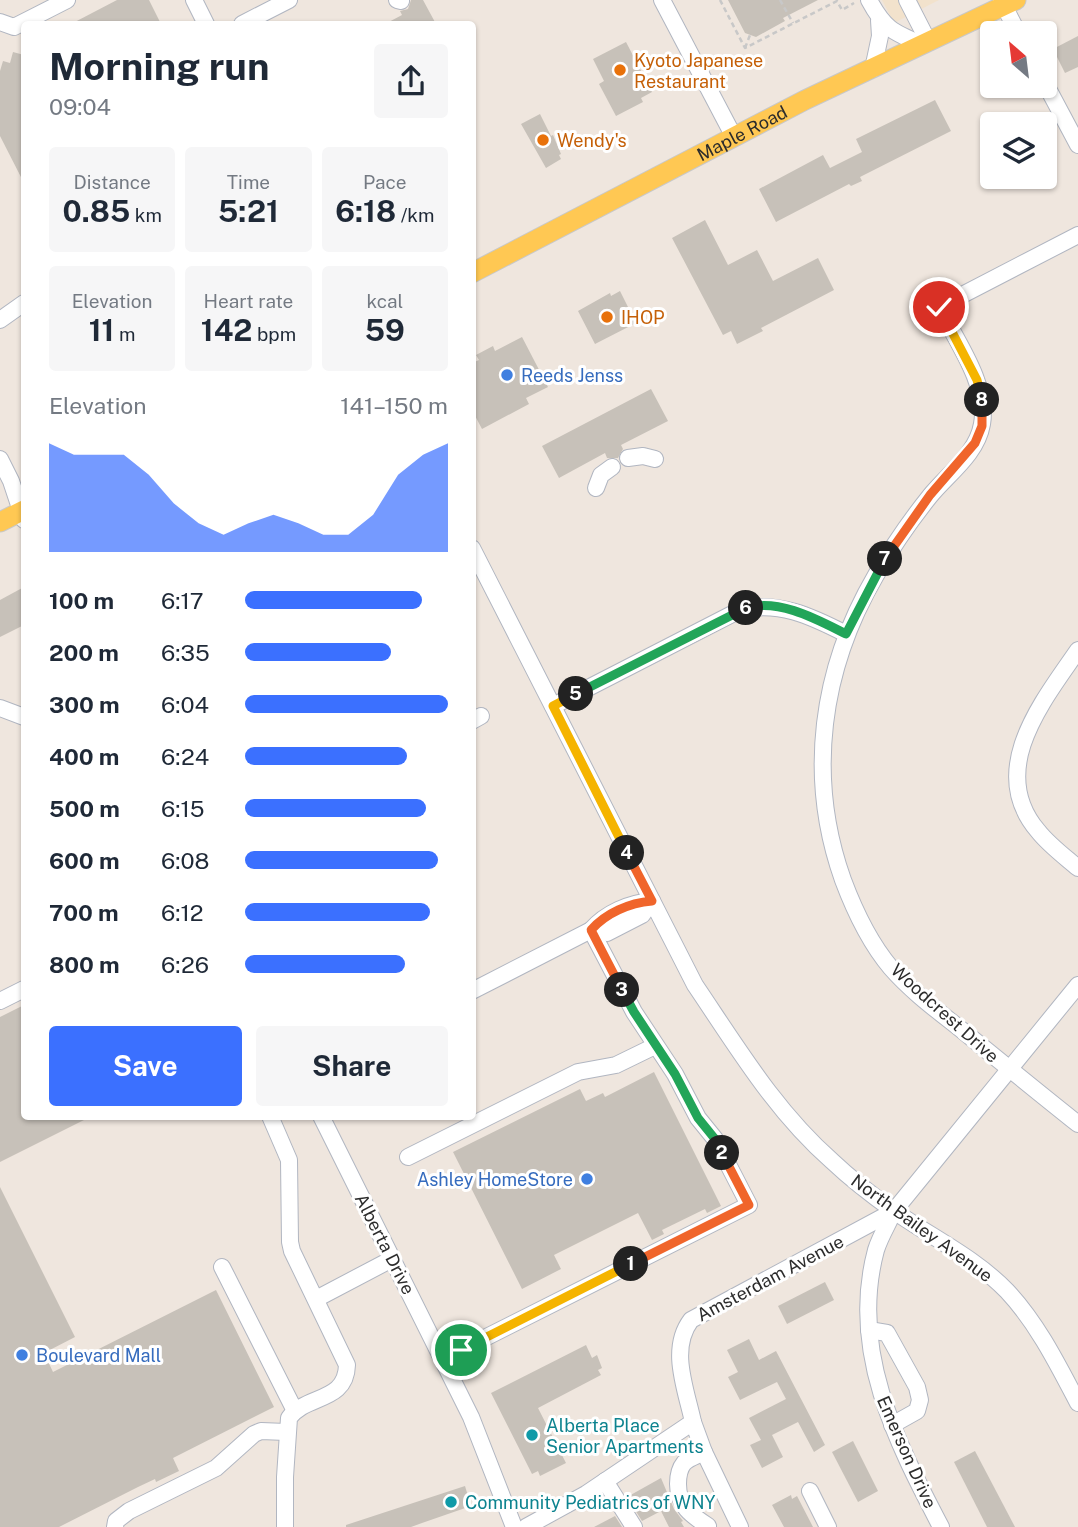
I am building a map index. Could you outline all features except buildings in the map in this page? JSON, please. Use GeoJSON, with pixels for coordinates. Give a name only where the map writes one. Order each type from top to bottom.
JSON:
{"type":"FeatureCollection","features":[{"type":"Feature","properties":{"kind":"main road","name":"Maple Road"},"geometry":{"type":"LineString","coordinates":[[476,272],[805,100],[1007,2]]}},
{"type":"Feature","properties":{"kind":"main road"},"geometry":{"type":"LineString","coordinates":[[0,522],[21,515]]}},
{"type":"Feature","properties":{"kind":"street"},"geometry":{"type":"LineString","coordinates":[[26,21],[67,0]]}},
{"type":"Feature","properties":{"kind":"street"},"geometry":{"type":"LineString","coordinates":[[194,0],[204,21]]}},
{"type":"Feature","properties":{"kind":"street"},"geometry":{"type":"LineString","coordinates":[[248,21],[289,0]]}},
{"type":"Feature","properties":{"kind":"street"},"geometry":{"type":"LineString","coordinates":[[662,0],[734,137]]}},
{"type":"Feature","properties":{"kind":"street"},"geometry":{"type":"LineString","coordinates":[[907,0],[925,42]]}},
{"type":"Feature","properties":{"kind":"street"},"geometry":{"type":"LineString","coordinates":[[863,1],[891,30],[925,42]]}},
{"type":"Feature","properties":{"kind":"street"},"geometry":{"type":"LineString","coordinates":[[1007,2],[1014,21]]}},
{"type":"Feature","properties":{"kind":"street"},"geometry":{"type":"LineString","coordinates":[[873,69],[880,36],[879,20]]}},
{"type":"Feature","properties":{"kind":"street"},"geometry":{"type":"LineString","coordinates":[[0,22],[14,27],[21,23]]}},
{"type":"Feature","properties":{"kind":"street"},"geometry":{"type":"LineString","coordinates":[[1053,98],[1078,145]]}},
{"type":"Feature","properties":{"kind":"street","name":"Woodcrest Drive"},"geometry":{"type":"LineString","coordinates":[[1078,235],[939,307],[977,380],[983,412],[982,426],[975,443],[930,495],[902,534],[870,585],[846,634],[827,703],[821,762],[828,830],[850,900],[876,948],[900,977],[1009,1070],[1078,1124]]}},
{"type":"Feature","properties":{"kind":"street"},"geometry":{"type":"LineString","coordinates":[[0,320],[21,305]]}},
{"type":"Feature","properties":{"kind":"street"},"geometry":{"type":"LineString","coordinates":[[628,458],[643,456],[655,459]]}},
{"type":"Feature","properties":{"kind":"street"},"geometry":{"type":"LineString","coordinates":[[0,459],[21,508]]}},
{"type":"Feature","properties":{"kind":"street"},"geometry":{"type":"LineString","coordinates":[[596,488],[601,475],[612,467]]}},
{"type":"Feature","properties":{"kind":"street","name":"North Bailey Avenue"},"geometry":{"type":"LineString","coordinates":[[476,556],[695,985],[725,1033],[796,1125],[833,1162],[894,1211],[964,1256],[1005,1290],[1042,1336],[1078,1402]]}},
{"type":"Feature","properties":{"kind":"street"},"geometry":{"type":"LineString","coordinates":[[553,706],[738,611],[751,607],[780,608],[825,623],[846,634]]}},
{"type":"Feature","properties":{"kind":"street"},"geometry":{"type":"LineString","coordinates":[[1078,650],[1038,709],[1023,741],[1018,786],[1029,819],[1046,841],[1078,868]]}},
{"type":"Feature","properties":{"kind":"street"},"geometry":{"type":"LineString","coordinates":[[476,989],[591,930],[607,933],[642,915],[652,901]]}},
{"type":"Feature","properties":{"kind":"street"},"geometry":{"type":"LineString","coordinates":[[443,1359],[749,1205],[715,1139],[698,1118],[675,1074],[634,1012],[591,930]]}},
{"type":"Feature","properties":{"kind":"street","name":"Emerson Drive"},"geometry":{"type":"LineString","coordinates":[[941,1527],[908,1465],[876,1382],[869,1330],[871,1275],[877,1248],[894,1211],[1078,985]]}},
{"type":"Feature","properties":{"kind":"street"},"geometry":{"type":"LineString","coordinates":[[0,1001],[21,990]]}},
{"type":"Feature","properties":{"kind":"street"},"geometry":{"type":"LineString","coordinates":[[408,1157],[578,1072],[616,1065],[655,1046]]}},
{"type":"Feature","properties":{"kind":"street"},"geometry":{"type":"LineString","coordinates":[[272,1120],[289,1160],[292,1251],[344,1357],[347,1373],[335,1391],[295,1411],[289,1418],[286,1432],[288,1525]]}},
{"type":"Feature","properties":{"kind":"street","name":"Alberta Drive"},"geometry":{"type":"LineString","coordinates":[[323,1120],[471,1417],[514,1527]]}},
{"type":"Feature","properties":{"kind":"street","name":"Amsterdam Avenue"},"geometry":{"type":"LineString","coordinates":[[736,1520],[692,1422],[679,1350],[685,1329],[691,1320],[894,1211]]}},
{"type":"Feature","properties":{"kind":"street"},"geometry":{"type":"LineString","coordinates":[[316,1299],[392,1259]]}},
{"type":"Feature","properties":{"kind":"street"},"geometry":{"type":"LineString","coordinates":[[222,1267],[295,1411]]}},
{"type":"Feature","properties":{"kind":"street"},"geometry":{"type":"LineString","coordinates":[[869,1330],[887,1333],[917,1387],[920,1400],[916,1411],[891,1425]]}},
{"type":"Feature","properties":{"kind":"street"},"geometry":{"type":"LineString","coordinates":[[526,1527],[605,1481],[692,1422]]}},
{"type":"Feature","properties":{"kind":"street"},"geometry":{"type":"LineString","coordinates":[[114,1525],[129,1511],[216,1468],[254,1434],[261,1431],[286,1432]]}},
{"type":"Feature","properties":{"kind":"street"},"geometry":{"type":"LineString","coordinates":[[704,1452],[686,1461],[681,1469],[678,1493],[682,1506],[691,1516],[707,1526],[736,1520]]}},
{"type":"Feature","properties":{"kind":"street"},"geometry":{"type":"LineString","coordinates":[[605,1481],[634,1527]]}},
{"type":"Feature","properties":{"kind":"street"},"geometry":{"type":"LineString","coordinates":[[810,1491],[828,1527]]}},
{"type":"Feature","properties":{"kind":"path"},"geometry":{"type":"LineString","coordinates":[[720,0],[746,48]]}},
{"type":"Feature","properties":{"kind":"path"},"geometry":{"type":"LineString","coordinates":[[780,0],[793,23]]}},
{"type":"Feature","properties":{"kind":"path"},"geometry":{"type":"LineString","coordinates":[[746,48],[837,1],[842,10],[863,1]]}},
{"type":"Feature","properties":{"kind":"path"},"geometry":{"type":"LineString","coordinates":[[746,48],[750,35]]}},
{"type":"Feature","properties":{"kind":"shaded area"},"geometry":{"type":"Polygon","coordinates":[[[882,0],[939,0],[894,23],[882,0]]]}},
{"type":"Feature","properties":{"kind":"place","name":"Kyoto Japanese Restaurant"},"geometry":{"type":"Point","coordinates":[620,70]}},
{"type":"Feature","properties":{"kind":"place","name":"Wendy's"},"geometry":{"type":"Point","coordinates":[543,140]}},
{"type":"Feature","properties":{"kind":"place","name":"IHOP"},"geometry":{"type":"Point","coordinates":[607,317]}},
{"type":"Feature","properties":{"kind":"place","name":"Reeds Jenss"},"geometry":{"type":"Point","coordinates":[507,375]}},
{"type":"Feature","properties":{"kind":"place","name":"Ashley HomeStore"},"geometry":{"type":"Point","coordinates":[587,1179]}},
{"type":"Feature","properties":{"kind":"place","name":"Boulevard Mall"},"geometry":{"type":"Point","coordinates":[22,1355]}},
{"type":"Feature","properties":{"kind":"place","name":"Alberta Place Senior Apartments"},"geometry":{"type":"Point","coordinates":[532,1435]}},
{"type":"Feature","properties":{"kind":"place","name":"Community Pediatrics of WNY"},"geometry":{"type":"Point","coordinates":[451,1502]}},
{"type":"Feature","properties":{"kind":"route"},"geometry":{"type":"LineString","coordinates":[[461,1350],[749,1205],[715,1139],[698,1118],[675,1074],[634,1012],[591,930],[600,920],[636,902],[652,901],[553,706],[738,611],[751,607],[780,608],[825,623],[846,634],[888,554],[930,495],[965,457],[982,426],[982,397],[977,380],[939,307]]}}]}
